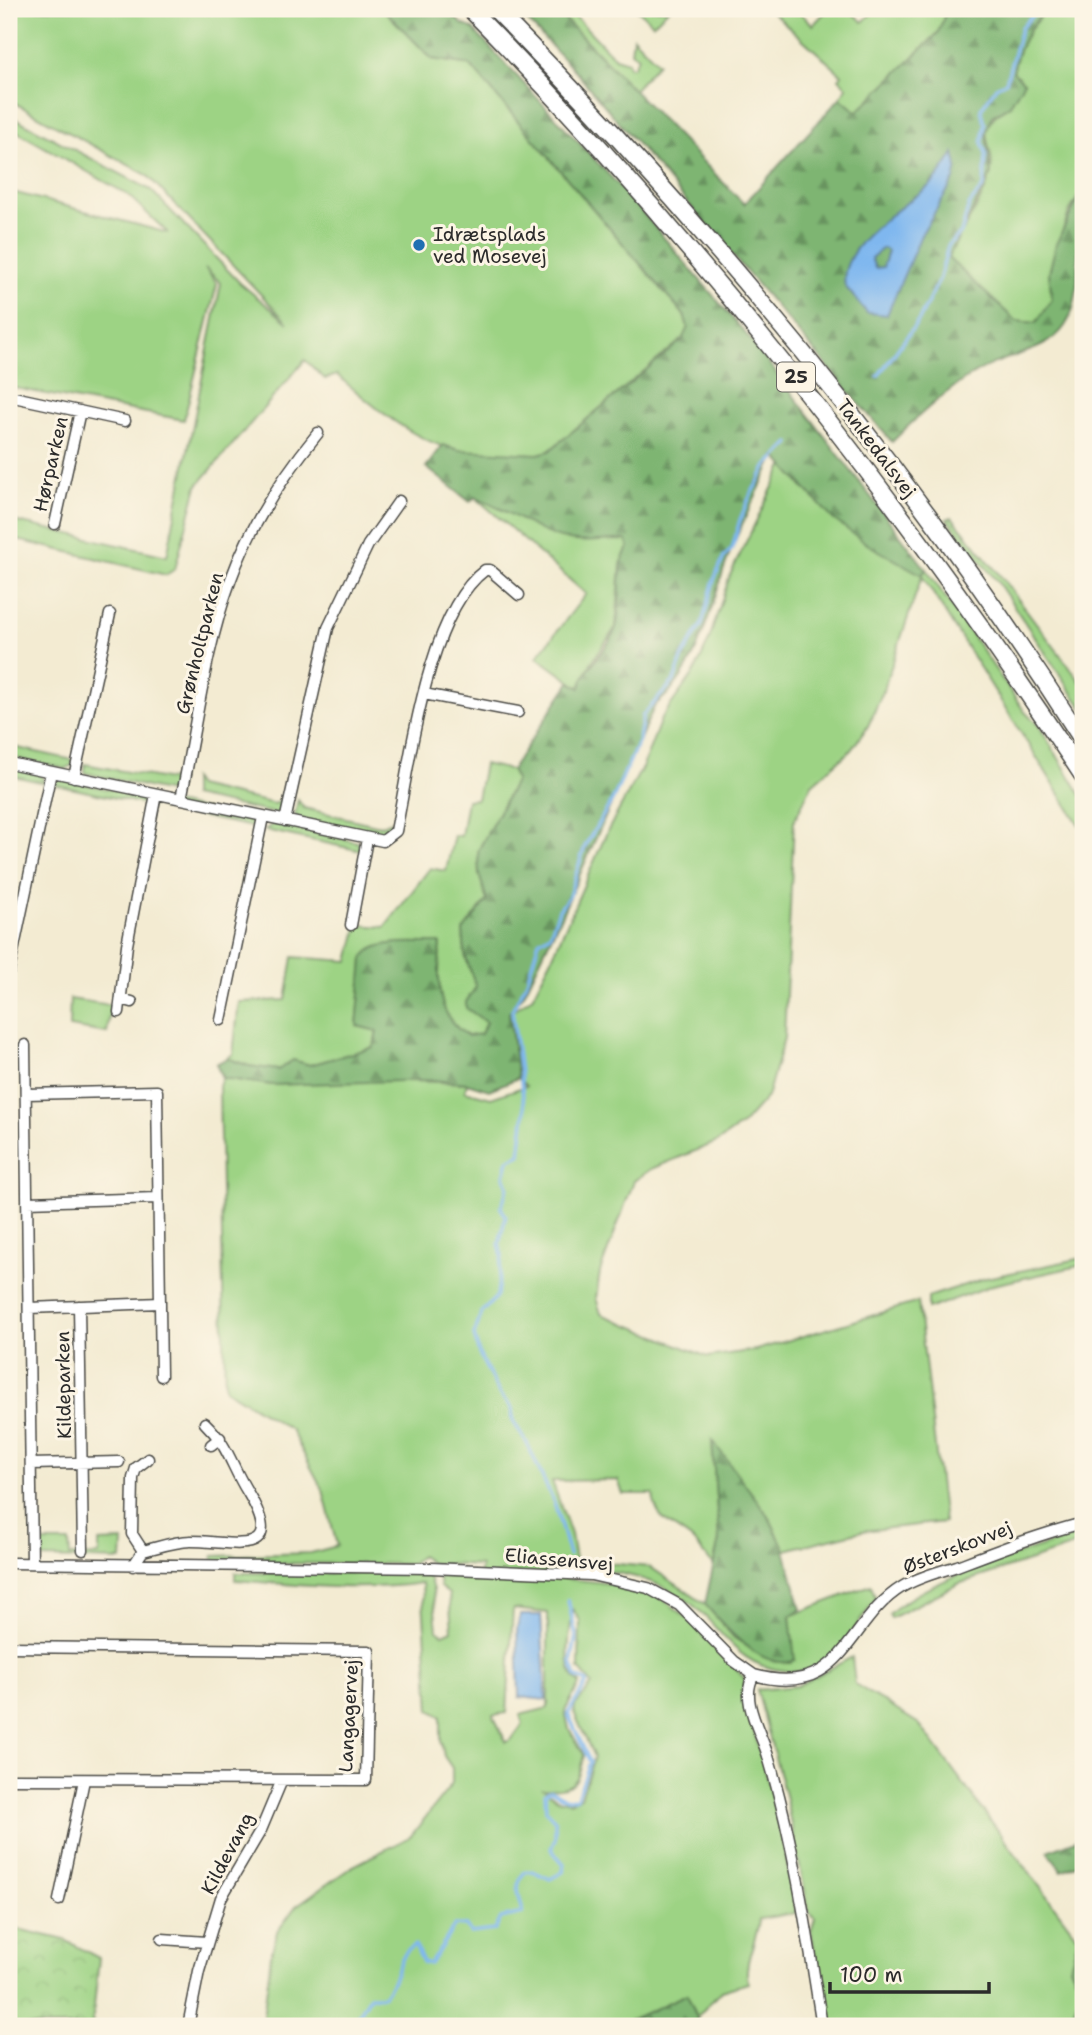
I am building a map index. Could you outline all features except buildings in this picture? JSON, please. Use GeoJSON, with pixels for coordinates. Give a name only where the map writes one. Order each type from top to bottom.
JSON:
{"type":"FeatureCollection","features":[{"type":"Feature","properties":{"kind":"highway","name":"Tankedalsvej"},"geometry":{"type":"LineString","coordinates":[[470,9],[632,181],[718,281],[846,439],[1002,654],[1083,776]]}},
{"type":"Feature","properties":{"kind":"highway","name":"Tankedalsvej"},"geometry":{"type":"LineString","coordinates":[[495,9],[608,127],[708,240],[831,390],[978,587],[1083,741]]}},
{"type":"Feature","properties":{"kind":"street","name":"Hørparken"},"geometry":{"type":"LineString","coordinates":[[9,396],[125,421]]}},
{"type":"Feature","properties":{"kind":"street","name":"Hørparken"},"geometry":{"type":"LineString","coordinates":[[55,524],[80,411]]}},
{"type":"Feature","properties":{"kind":"street","name":"Grønholtparken"},"geometry":{"type":"LineString","coordinates":[[181,799],[219,619],[231,578],[271,498],[318,433]]}},
{"type":"Feature","properties":{"kind":"street"},"geometry":{"type":"LineString","coordinates":[[285,821],[328,628],[368,545],[400,501]]}},
{"type":"Feature","properties":{"kind":"street"},"geometry":{"type":"LineString","coordinates":[[9,763],[383,841],[396,831],[424,694],[440,638],[457,604],[479,574],[490,570],[519,595]]}},
{"type":"Feature","properties":{"kind":"street"},"geometry":{"type":"LineString","coordinates":[[74,777],[110,614]]}},
{"type":"Feature","properties":{"kind":"street"},"geometry":{"type":"LineString","coordinates":[[424,694],[518,712]]}},
{"type":"Feature","properties":{"kind":"street"},"geometry":{"type":"LineString","coordinates":[[9,971],[51,772]]}},
{"type":"Feature","properties":{"kind":"street"},"geometry":{"type":"LineString","coordinates":[[119,1012],[127,945],[156,794]]}},
{"type":"Feature","properties":{"kind":"street"},"geometry":{"type":"LineString","coordinates":[[221,1020],[262,817]]}},
{"type":"Feature","properties":{"kind":"street"},"geometry":{"type":"LineString","coordinates":[[351,925],[367,839]]}},
{"type":"Feature","properties":{"kind":"street"},"geometry":{"type":"LineString","coordinates":[[121,999],[132,1002]]}},
{"type":"Feature","properties":{"kind":"street","name":"Kildeparken"},"geometry":{"type":"LineString","coordinates":[[25,1045],[32,1563]]}},
{"type":"Feature","properties":{"kind":"street"},"geometry":{"type":"LineString","coordinates":[[26,1094],[157,1091],[161,1376]]}},
{"type":"Feature","properties":{"kind":"street"},"geometry":{"type":"LineString","coordinates":[[27,1202],[158,1198]]}},
{"type":"Feature","properties":{"kind":"street","name":"Kildeparken"},"geometry":{"type":"LineString","coordinates":[[29,1308],[160,1303]]}},
{"type":"Feature","properties":{"kind":"street","name":"Kildeparken"},"geometry":{"type":"LineString","coordinates":[[79,1306],[83,1550]]}},
{"type":"Feature","properties":{"kind":"street"},"geometry":{"type":"LineString","coordinates":[[133,1566],[143,1551],[192,1541],[243,1545],[258,1538],[261,1522],[257,1507],[220,1438],[205,1423]]}},
{"type":"Feature","properties":{"kind":"street"},"geometry":{"type":"LineString","coordinates":[[211,1445],[220,1438]]}},
{"type":"Feature","properties":{"kind":"street"},"geometry":{"type":"LineString","coordinates":[[143,1551],[132,1534],[133,1478],[136,1468],[148,1459]]}},
{"type":"Feature","properties":{"kind":"street","name":"Kildeparken"},"geometry":{"type":"LineString","coordinates":[[31,1464],[119,1462]]}},
{"type":"Feature","properties":{"kind":"street","name":"Østerskovvej"},"geometry":{"type":"LineString","coordinates":[[754,1675],[790,1679],[817,1672],[851,1644],[881,1602],[904,1586],[1042,1534],[1083,1523]]}},
{"type":"Feature","properties":{"kind":"street","name":"Eliassensvej"},"geometry":{"type":"LineString","coordinates":[[9,1563],[431,1569],[592,1575],[648,1588],[679,1605],[734,1661],[754,1675]]}},
{"type":"Feature","properties":{"kind":"street","name":"Langagervej"},"geometry":{"type":"LineString","coordinates":[[9,1647],[369,1651],[366,1780],[9,1779]]}},
{"type":"Feature","properties":{"kind":"street"},"geometry":{"type":"LineString","coordinates":[[754,1675],[748,1690],[768,1756],[790,1849],[822,2026]]}},
{"type":"Feature","properties":{"kind":"street"},"geometry":{"type":"LineString","coordinates":[[59,1900],[84,1780]]}},
{"type":"Feature","properties":{"kind":"street","name":"Kildevang"},"geometry":{"type":"LineString","coordinates":[[188,2026],[207,1942],[221,1898],[261,1830],[282,1780]]}},
{"type":"Feature","properties":{"kind":"street"},"geometry":{"type":"LineString","coordinates":[[162,1940],[207,1942]]}},
{"type":"Feature","properties":{"kind":"green space","name":"Idrætsplads ved Mosevej"},"geometry":{"type":"Polygon","coordinates":[[[9,9],[383,9],[432,59],[470,65],[684,315],[688,327],[686,336],[549,451],[538,454],[462,451],[427,440],[395,421],[337,375],[325,379],[305,360],[197,486],[175,569],[166,575],[9,538],[9,520],[167,556],[221,283],[205,268],[217,284],[184,420],[9,387],[9,191],[168,233],[128,195],[9,127],[9,115],[151,190],[240,283],[288,323],[147,175],[9,100],[9,9]]]}},
{"type":"Feature","properties":{"kind":"green space"},"geometry":{"type":"Polygon","coordinates":[[[383,9],[446,9],[462,24],[472,28],[625,192],[751,340],[926,569],[922,575],[867,544],[833,519],[775,456],[731,549],[692,659],[670,692],[655,705],[563,912],[524,994],[509,1013],[518,1078],[489,1090],[467,1083],[432,1080],[272,1085],[222,1078],[216,1064],[227,1058],[249,1066],[278,1070],[293,1060],[310,1065],[374,1047],[377,1031],[357,1026],[363,959],[376,947],[397,943],[440,943],[439,982],[443,1006],[457,1027],[468,1036],[481,1034],[486,1022],[466,1008],[466,1002],[476,987],[465,955],[463,931],[487,900],[479,874],[478,851],[516,780],[511,770],[570,682],[580,688],[587,672],[613,635],[618,618],[622,563],[629,547],[626,540],[563,539],[537,529],[475,497],[470,502],[426,467],[443,445],[459,450],[538,454],[549,451],[682,340],[688,327],[684,315],[470,65],[432,59],[383,9]]]}},
{"type":"Feature","properties":{"kind":"green space"},"geometry":{"type":"Polygon","coordinates":[[[516,9],[555,9],[744,204],[840,98],[857,112],[938,33],[947,9],[1046,9],[1025,38],[1015,62],[1013,72],[1024,82],[1010,105],[992,116],[986,133],[991,174],[948,258],[1016,321],[1036,323],[1052,299],[1049,273],[1056,244],[1083,189],[1083,239],[1078,246],[1073,308],[1065,326],[1038,348],[991,365],[956,385],[892,442],[575,71],[516,9]]]}},
{"type":"Feature","properties":{"kind":"green space"},"geometry":{"type":"Polygon","coordinates":[[[555,9],[566,9],[571,16],[573,14],[615,58],[628,62],[629,67],[633,67],[638,57],[631,52],[633,37],[658,63],[634,90],[555,9]]]}},
{"type":"Feature","properties":{"kind":"green space"},"geometry":{"type":"Polygon","coordinates":[[[637,9],[669,9],[653,24],[637,9]]]}},
{"type":"Feature","properties":{"kind":"green space"},"geometry":{"type":"Polygon","coordinates":[[[769,9],[796,9],[813,25],[828,9],[848,9],[863,22],[875,9],[947,9],[938,33],[857,112],[840,98],[847,87],[839,79],[842,75],[769,9]]]}},
{"type":"Feature","properties":{"kind":"green space"},"geometry":{"type":"Polygon","coordinates":[[[1046,9],[1083,9],[1083,189],[1069,212],[1049,273],[1052,299],[1036,323],[1016,321],[947,258],[987,185],[992,164],[987,130],[997,114],[1010,105],[1018,53],[1028,33],[1046,9]]]}},
{"type":"Feature","properties":{"kind":"green space"},"geometry":{"type":"Polygon","coordinates":[[[784,464],[802,487],[922,575],[926,569],[1025,712],[1039,726],[1083,798],[1083,831],[922,576],[882,694],[868,726],[851,750],[812,784],[794,821],[784,1038],[767,1097],[743,1124],[717,1142],[651,1169],[634,1181],[600,1272],[596,1298],[601,1314],[708,1357],[756,1350],[918,1302],[944,1522],[862,1531],[785,1550],[768,1515],[712,1442],[719,1540],[713,1565],[691,1539],[661,1517],[653,1494],[623,1494],[618,1480],[552,1481],[571,1534],[575,1560],[650,1567],[705,1604],[734,1638],[764,1656],[791,1662],[790,1616],[871,1585],[876,1599],[835,1653],[817,1667],[790,1671],[768,1668],[740,1653],[698,1609],[657,1584],[611,1572],[563,1570],[566,1579],[628,1587],[662,1599],[696,1626],[745,1679],[744,1693],[782,1836],[796,1913],[759,1919],[747,1967],[748,1983],[721,1991],[697,2017],[687,1994],[617,2026],[262,2026],[271,1955],[277,1932],[296,1906],[353,1866],[410,1837],[452,1784],[452,1768],[444,1756],[441,1716],[430,1710],[422,1583],[375,1587],[305,1586],[235,1580],[235,1573],[428,1573],[433,1590],[437,1630],[443,1634],[452,1630],[449,1594],[440,1587],[438,1575],[479,1578],[481,1566],[431,1563],[421,1556],[412,1564],[213,1563],[213,1556],[311,1553],[337,1546],[323,1490],[291,1430],[225,1389],[219,1086],[222,1078],[272,1085],[373,1080],[467,1083],[465,1091],[491,1098],[526,1086],[518,1078],[509,1013],[532,997],[551,960],[607,832],[643,766],[661,719],[695,671],[708,643],[730,575],[784,464]],[[513,1609],[507,1713],[493,1715],[506,1742],[511,1740],[523,1724],[520,1715],[548,1708],[548,1613],[513,1609]],[[573,1610],[569,1661],[574,1678],[580,1683],[565,1711],[569,1729],[584,1755],[577,1779],[573,1783],[569,1786],[544,1789],[557,1799],[570,1802],[581,1797],[594,1757],[574,1712],[575,1706],[592,1684],[579,1669],[580,1621],[573,1610]]]}},
{"type":"Feature","properties":{"kind":"green space"},"geometry":{"type":"Polygon","coordinates":[[[475,497],[555,535],[576,541],[627,540],[629,547],[621,564],[616,627],[591,663],[580,688],[537,657],[586,594],[475,497]]]}},
{"type":"Feature","properties":{"kind":"green space"},"geometry":{"type":"Polygon","coordinates":[[[952,517],[1083,685],[1083,709],[999,584],[947,519],[952,517]]]}},
{"type":"Feature","properties":{"kind":"green space"},"geometry":{"type":"Polygon","coordinates":[[[9,746],[73,760],[73,764],[66,769],[9,757],[9,746]]]}},
{"type":"Feature","properties":{"kind":"green space"},"geometry":{"type":"Polygon","coordinates":[[[85,764],[170,780],[180,776],[178,787],[170,792],[85,773],[85,764]]]}},
{"type":"Feature","properties":{"kind":"green space"},"geometry":{"type":"Polygon","coordinates":[[[484,764],[511,770],[516,780],[478,851],[479,874],[487,900],[463,931],[465,955],[476,987],[466,1002],[486,1022],[481,1034],[468,1037],[457,1028],[443,1007],[439,982],[440,943],[364,956],[357,1026],[377,1031],[374,1047],[310,1065],[293,1060],[278,1070],[249,1066],[227,1058],[233,1054],[239,1002],[286,1000],[293,957],[349,961],[358,925],[385,927],[430,868],[446,871],[454,835],[461,836],[467,800],[477,799],[484,764]]]}},
{"type":"Feature","properties":{"kind":"green space"},"geometry":{"type":"Polygon","coordinates":[[[9,768],[40,774],[45,783],[9,775],[9,768]]]}},
{"type":"Feature","properties":{"kind":"green space"},"geometry":{"type":"Polygon","coordinates":[[[59,779],[147,797],[152,806],[52,784],[59,779]]]}},
{"type":"Feature","properties":{"kind":"green space"},"geometry":{"type":"Polygon","coordinates":[[[192,779],[197,786],[275,804],[284,798],[284,809],[277,814],[192,796],[192,779]]]}},
{"type":"Feature","properties":{"kind":"green space"},"geometry":{"type":"Polygon","coordinates":[[[298,800],[304,808],[380,826],[391,821],[390,832],[379,836],[297,819],[295,814],[298,800]]]}},
{"type":"Feature","properties":{"kind":"green space"},"geometry":{"type":"Polygon","coordinates":[[[169,802],[252,819],[257,828],[161,808],[169,802]]]}},
{"type":"Feature","properties":{"kind":"green space"},"geometry":{"type":"Polygon","coordinates":[[[273,824],[358,842],[362,851],[265,830],[273,824]]]}},
{"type":"Feature","properties":{"kind":"green space"},"geometry":{"type":"Polygon","coordinates":[[[70,999],[111,1005],[107,1033],[69,1027],[70,999]]]}},
{"type":"Feature","properties":{"kind":"green space"},"geometry":{"type":"Polygon","coordinates":[[[1083,1258],[1083,1265],[993,1285],[928,1309],[928,1297],[986,1278],[1083,1258]]]}},
{"type":"Feature","properties":{"kind":"green space"},"geometry":{"type":"Polygon","coordinates":[[[712,1440],[768,1515],[785,1550],[801,1609],[790,1616],[795,1660],[770,1660],[757,1654],[733,1634],[705,1604],[719,1540],[712,1440]]]}},
{"type":"Feature","properties":{"kind":"green space"},"geometry":{"type":"Polygon","coordinates":[[[1083,1533],[1083,1543],[958,1584],[891,1618],[889,1614],[907,1600],[954,1577],[1083,1533]]]}},
{"type":"Feature","properties":{"kind":"green space"},"geometry":{"type":"Polygon","coordinates":[[[123,1541],[122,1560],[40,1558],[40,1542],[69,1542],[70,1556],[99,1555],[99,1542],[123,1541]]]}},
{"type":"Feature","properties":{"kind":"green space"},"geometry":{"type":"Polygon","coordinates":[[[852,1657],[855,1684],[919,1724],[1078,1938],[1070,1967],[1083,1990],[1083,1996],[1079,1997],[1068,2026],[828,2026],[811,1931],[815,1918],[809,1911],[785,1795],[757,1690],[797,1686],[852,1657]]]}},
{"type":"Feature","properties":{"kind":"green space"},"geometry":{"type":"Polygon","coordinates":[[[1083,1837],[1083,1862],[1062,1871],[1048,1851],[1083,1837]]]}},
{"type":"Feature","properties":{"kind":"green space"},"geometry":{"type":"Polygon","coordinates":[[[9,1927],[65,1940],[99,1958],[92,2026],[9,2026],[9,1927]]]}},
{"type":"Feature","properties":{"kind":"green space"},"geometry":{"type":"Polygon","coordinates":[[[1083,1937],[1083,1990],[1070,1967],[1078,1938],[1083,1937]]]}},
{"type":"Feature","properties":{"kind":"green space"},"geometry":{"type":"Polygon","coordinates":[[[687,1994],[698,2020],[685,2026],[617,2026],[687,1994]]]}},
{"type":"Feature","properties":{"kind":"green space"},"geometry":{"type":"Polygon","coordinates":[[[1083,1996],[1083,2026],[1068,2026],[1079,1997],[1083,1996]]]}},
{"type":"Feature","properties":{"kind":"water"},"geometry":{"type":"Polygon","coordinates":[[[954,153],[957,166],[954,180],[921,235],[887,315],[867,313],[845,286],[845,271],[851,257],[874,229],[931,184],[954,153]],[[883,248],[871,258],[875,268],[883,267],[888,251],[883,248]]]}},
{"type":"Feature","properties":{"kind":"water"},"geometry":{"type":"Polygon","coordinates":[[[521,1615],[541,1615],[546,1700],[519,1697],[517,1627],[521,1615]]]}},
{"type":"Feature","properties":{"kind":"waterway"},"geometry":{"type":"LineString","coordinates":[[878,376],[919,320],[940,278],[948,246],[961,233],[969,205],[984,186],[986,154],[982,142],[985,124],[981,109],[996,87],[1006,82],[1021,28],[1038,9]]}},
{"type":"Feature","properties":{"kind":"waterway"},"geometry":{"type":"LineString","coordinates":[[569,1555],[555,1505],[527,1443],[513,1421],[512,1409],[498,1391],[479,1354],[474,1335],[482,1312],[497,1296],[502,1256],[499,1244],[506,1216],[501,1208],[508,1186],[504,1176],[508,1160],[520,1154],[525,1112],[512,1010],[526,984],[539,941],[550,934],[559,910],[569,896],[585,846],[613,799],[639,740],[643,715],[674,681],[683,656],[702,624],[714,580],[724,557],[732,549],[751,494],[767,466],[790,443]]}},
{"type":"Feature","properties":{"kind":"waterway"},"geometry":{"type":"LineString","coordinates":[[352,2026],[370,1996],[382,1996],[387,1990],[408,1950],[415,1945],[423,1962],[430,1964],[455,1925],[466,1926],[470,1933],[495,1930],[501,1918],[523,1913],[518,1887],[525,1872],[533,1871],[550,1879],[563,1872],[564,1864],[551,1849],[555,1839],[555,1820],[546,1810],[545,1793],[551,1790],[567,1799],[577,1798],[590,1762],[568,1714],[587,1682],[576,1677],[571,1663],[576,1636],[568,1600]]}},
{"type":"Feature","properties":{"kind":"waterway"},"geometry":{"type":"LineString","coordinates":[[1074,2026],[1083,2009]]}},
{"type":"Feature","properties":{"kind":"place","name":"Idrætsplads ved Mosevej"},"geometry":{"type":"Point","coordinates":[419,245]}}]}
